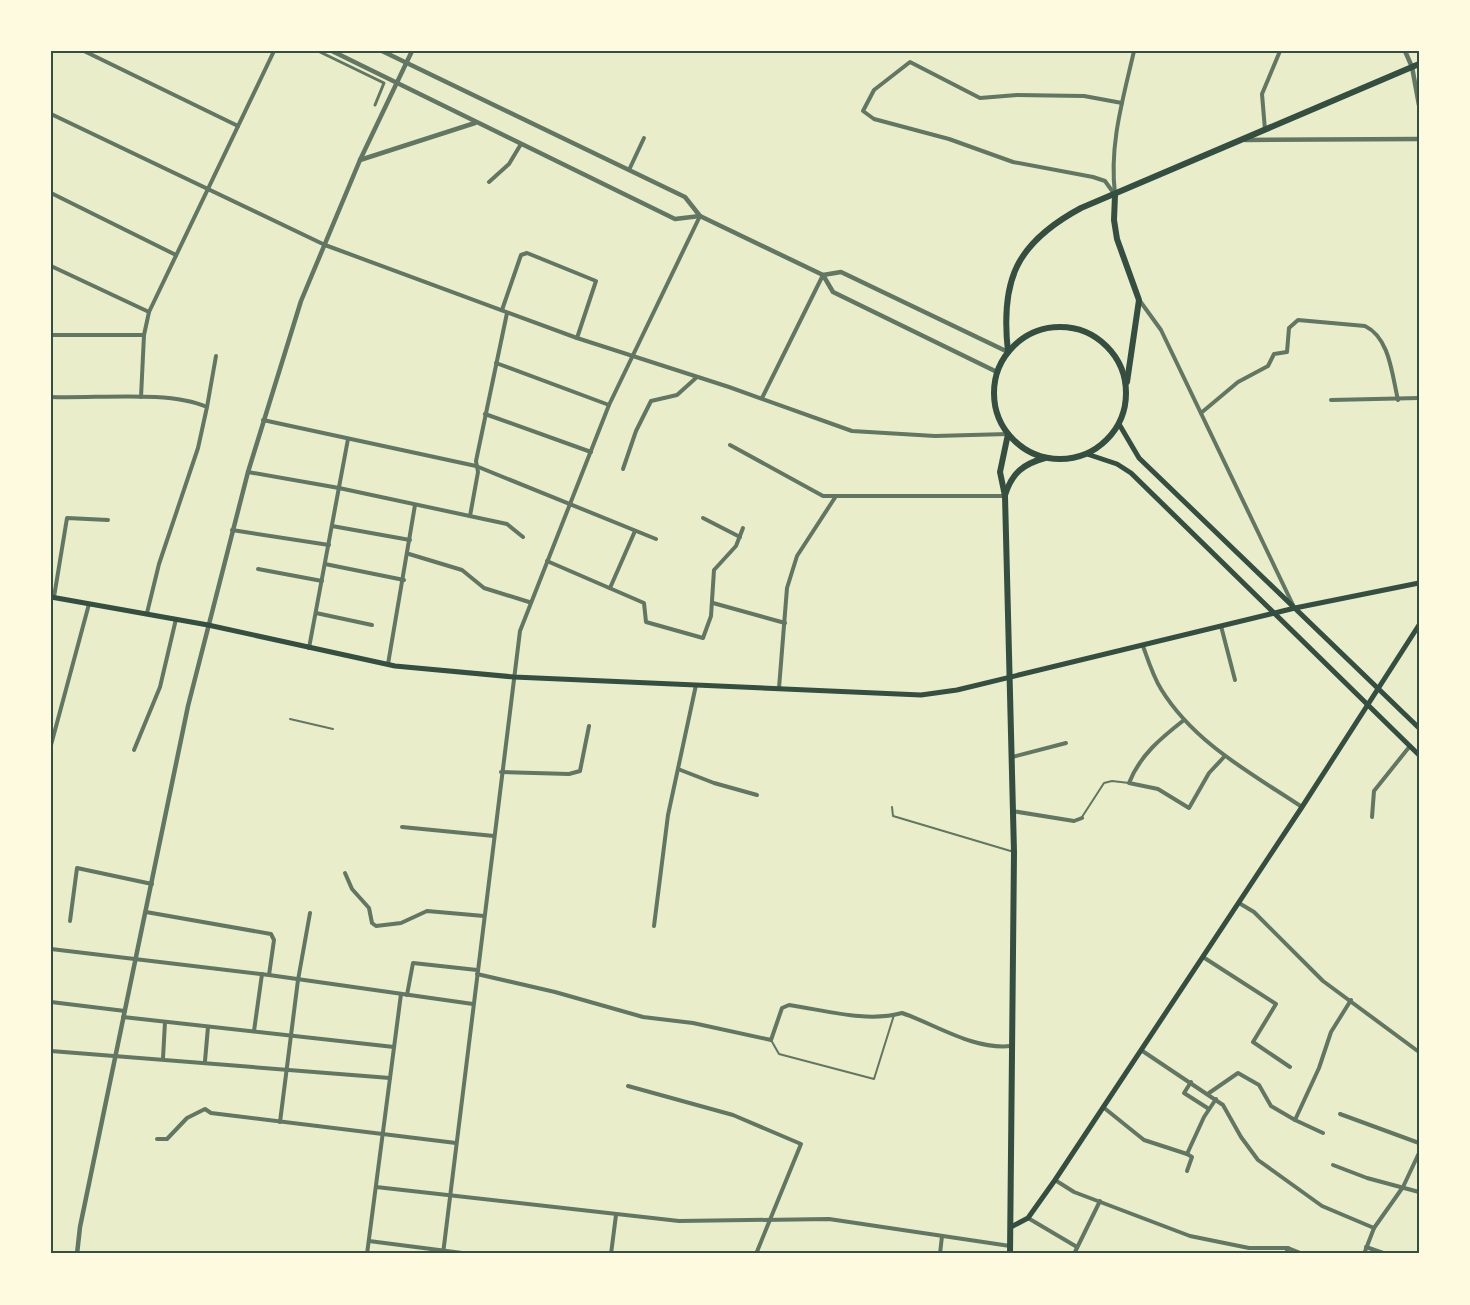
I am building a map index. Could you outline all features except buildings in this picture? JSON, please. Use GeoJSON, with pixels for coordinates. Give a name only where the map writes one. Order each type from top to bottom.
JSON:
{"type":"FeatureCollection","features":[{"type":"Feature","properties":{"kind":"main road"},"geometry":{"type":"LineString","coordinates":[[1008,352],[1006,309],[1020,258],[1049,227],[1081,208],[1419,64]]}},
{"type":"Feature","properties":{"kind":"main road"},"geometry":{"type":"LineString","coordinates":[[1115,195],[1114,220],[1117,239],[1139,300],[1124,412],[1119,424],[1102,445],[1087,454],[1060,460],[1047,458],[1025,450],[1008,434],[998,415],[994,393],[998,372],[1008,352],[1018,342],[1043,330],[1071,328],[1097,339],[1108,348],[1117,359],[1126,385]]}},
{"type":"Feature","properties":{"kind":"main road"},"geometry":{"type":"LineString","coordinates":[[1119,424],[1139,458],[1419,728]]}},
{"type":"Feature","properties":{"kind":"main road"},"geometry":{"type":"LineString","coordinates":[[1008,434],[1000,472],[1005,496],[1014,852],[1010,1254]]}},
{"type":"Feature","properties":{"kind":"main road"},"geometry":{"type":"LineString","coordinates":[[1087,454],[1117,464],[1131,472],[1419,755]]}},
{"type":"Feature","properties":{"kind":"main road"},"geometry":{"type":"LineString","coordinates":[[1005,496],[1009,483],[1022,467],[1047,458]]}},
{"type":"Feature","properties":{"kind":"main road"},"geometry":{"type":"LineString","coordinates":[[52,597],[207,625],[388,665],[514,677],[697,683],[921,695],[957,690],[1295,608],[1419,583]]}},
{"type":"Feature","properties":{"kind":"main road"},"geometry":{"type":"LineString","coordinates":[[1011,1227],[1028,1218],[1055,1180],[1302,807],[1419,624]]}},
{"type":"Feature","properties":{"kind":"street"},"geometry":{"type":"LineString","coordinates":[[84,51],[238,126]]}},
{"type":"Feature","properties":{"kind":"street"},"geometry":{"type":"LineString","coordinates":[[141,397],[144,335],[149,312],[274,51]]}},
{"type":"Feature","properties":{"kind":"street"},"geometry":{"type":"LineString","coordinates":[[318,51],[384,83],[375,105]]}},
{"type":"Feature","properties":{"kind":"street"},"geometry":{"type":"LineString","coordinates":[[332,51],[675,219],[700,216]]}},
{"type":"Feature","properties":{"kind":"street"},"geometry":{"type":"LineString","coordinates":[[382,51],[685,196],[700,216],[823,275],[833,292],[998,372]]}},
{"type":"Feature","properties":{"kind":"street"},"geometry":{"type":"LineString","coordinates":[[77,1254],[80,1227],[115,1054],[188,706],[248,472],[291,327],[360,160],[412,51]]}},
{"type":"Feature","properties":{"kind":"street"},"geometry":{"type":"LineString","coordinates":[[1115,195],[1111,165],[1134,51]]}},
{"type":"Feature","properties":{"kind":"street"},"geometry":{"type":"LineString","coordinates":[[1265,130],[1262,94],[1280,51]]}},
{"type":"Feature","properties":{"kind":"street"},"geometry":{"type":"LineString","coordinates":[[1405,51],[1412,67],[1419,105]]}},
{"type":"Feature","properties":{"kind":"street"},"geometry":{"type":"LineString","coordinates":[[1115,195],[1105,181],[1093,177],[1013,162],[949,139],[874,119],[863,111],[873,90],[910,62],[980,98],[1017,95],[1084,96],[1122,104]]}},
{"type":"Feature","properties":{"kind":"street"},"geometry":{"type":"LineString","coordinates":[[51,114],[325,245],[577,338],[762,398],[852,431],[935,436],[1008,434]]}},
{"type":"Feature","properties":{"kind":"street"},"geometry":{"type":"LineString","coordinates":[[360,160],[476,122]]}},
{"type":"Feature","properties":{"kind":"street"},"geometry":{"type":"LineString","coordinates":[[629,170],[644,138]]}},
{"type":"Feature","properties":{"kind":"street"},"geometry":{"type":"LineString","coordinates":[[1239,141],[1419,139]]}},
{"type":"Feature","properties":{"kind":"street"},"geometry":{"type":"LineString","coordinates":[[489,182],[509,164],[521,144]]}},
{"type":"Feature","properties":{"kind":"street"},"geometry":{"type":"LineString","coordinates":[[51,194],[176,255]]}},
{"type":"Feature","properties":{"kind":"street"},"geometry":{"type":"LineString","coordinates":[[443,1252],[517,641],[529,602],[609,405],[700,216]]}},
{"type":"Feature","properties":{"kind":"street"},"geometry":{"type":"LineString","coordinates":[[502,310],[521,255],[527,253],[596,280],[577,338]]}},
{"type":"Feature","properties":{"kind":"street"},"geometry":{"type":"LineString","coordinates":[[51,266],[149,312]]}},
{"type":"Feature","properties":{"kind":"street"},"geometry":{"type":"LineString","coordinates":[[823,275],[841,272],[1008,352]]}},
{"type":"Feature","properties":{"kind":"street"},"geometry":{"type":"LineString","coordinates":[[762,398],[823,275]]}},
{"type":"Feature","properties":{"kind":"street"},"geometry":{"type":"LineString","coordinates":[[1139,300],[1161,330],[1295,608]]}},
{"type":"Feature","properties":{"kind":"street"},"geometry":{"type":"LineString","coordinates":[[470,516],[485,414],[507,313]]}},
{"type":"Feature","properties":{"kind":"street"},"geometry":{"type":"LineString","coordinates":[[1201,413],[1238,382],[1269,366],[1274,354],[1287,352],[1289,328],[1298,320],[1365,326],[1376,331],[1383,340],[1398,400]]}},
{"type":"Feature","properties":{"kind":"street"},"geometry":{"type":"LineString","coordinates":[[51,335],[144,335]]}},
{"type":"Feature","properties":{"kind":"street"},"geometry":{"type":"LineString","coordinates":[[147,613],[159,564],[193,466],[216,356]]}},
{"type":"Feature","properties":{"kind":"street"},"geometry":{"type":"LineString","coordinates":[[496,363],[609,405]]}},
{"type":"Feature","properties":{"kind":"street"},"geometry":{"type":"LineString","coordinates":[[623,470],[636,431],[651,401],[677,395],[697,377]]}},
{"type":"Feature","properties":{"kind":"street"},"geometry":{"type":"LineString","coordinates":[[51,397],[141,397],[192,402],[207,407]]}},
{"type":"Feature","properties":{"kind":"street"},"geometry":{"type":"LineString","coordinates":[[1331,400],[1419,398]]}},
{"type":"Feature","properties":{"kind":"street"},"geometry":{"type":"LineString","coordinates":[[485,414],[591,452]]}},
{"type":"Feature","properties":{"kind":"street"},"geometry":{"type":"LineString","coordinates":[[263,420],[476,466],[656,539]]}},
{"type":"Feature","properties":{"kind":"street"},"geometry":{"type":"LineString","coordinates":[[309,649],[348,439]]}},
{"type":"Feature","properties":{"kind":"street"},"geometry":{"type":"LineString","coordinates":[[730,445],[823,496],[1005,496]]}},
{"type":"Feature","properties":{"kind":"street"},"geometry":{"type":"LineString","coordinates":[[248,472],[339,488],[507,524],[523,537]]}},
{"type":"Feature","properties":{"kind":"street"},"geometry":{"type":"LineString","coordinates":[[779,688],[788,588],[797,556],[837,496]]}},
{"type":"Feature","properties":{"kind":"street"},"geometry":{"type":"LineString","coordinates":[[388,665],[415,505]]}},
{"type":"Feature","properties":{"kind":"street"},"geometry":{"type":"LineString","coordinates":[[52,597],[67,518],[108,520]]}},
{"type":"Feature","properties":{"kind":"street"},"geometry":{"type":"LineString","coordinates":[[703,518],[740,537]]}},
{"type":"Feature","properties":{"kind":"street"},"geometry":{"type":"LineString","coordinates":[[332,526],[410,540]]}},
{"type":"Feature","properties":{"kind":"street"},"geometry":{"type":"LineString","coordinates":[[547,561],[645,603],[646,622],[703,638],[713,603],[714,570],[736,546],[743,528]]}},
{"type":"Feature","properties":{"kind":"street"},"geometry":{"type":"LineString","coordinates":[[232,530],[328,545]]}},
{"type":"Feature","properties":{"kind":"street"},"geometry":{"type":"LineString","coordinates":[[610,588],[635,531]]}},
{"type":"Feature","properties":{"kind":"street"},"geometry":{"type":"LineString","coordinates":[[408,554],[462,570],[484,588],[529,602]]}},
{"type":"Feature","properties":{"kind":"street"},"geometry":{"type":"LineString","coordinates":[[325,564],[404,580]]}},
{"type":"Feature","properties":{"kind":"street"},"geometry":{"type":"LineString","coordinates":[[258,569],[322,581]]}},
{"type":"Feature","properties":{"kind":"street"},"geometry":{"type":"LineString","coordinates":[[51,745],[89,603]]}},
{"type":"Feature","properties":{"kind":"street"},"geometry":{"type":"LineString","coordinates":[[713,603],[784,623]]}},
{"type":"Feature","properties":{"kind":"street"},"geometry":{"type":"LineString","coordinates":[[316,613],[372,624]]}},
{"type":"Feature","properties":{"kind":"street"},"geometry":{"type":"LineString","coordinates":[[134,750],[160,687],[176,619]]}},
{"type":"Feature","properties":{"kind":"street"},"geometry":{"type":"LineString","coordinates":[[1221,626],[1235,680]]}},
{"type":"Feature","properties":{"kind":"street"},"geometry":{"type":"LineString","coordinates":[[1143,646],[1160,688],[1185,720],[1224,757],[1302,807]]}},
{"type":"Feature","properties":{"kind":"street"},"geometry":{"type":"LineString","coordinates":[[654,926],[668,815],[697,683]]}},
{"type":"Feature","properties":{"kind":"street"},"geometry":{"type":"LineString","coordinates":[[1185,720],[1156,743],[1140,760],[1129,783],[1158,789],[1189,808],[1209,773],[1224,757]]}},
{"type":"Feature","properties":{"kind":"street"},"geometry":{"type":"LineString","coordinates":[[501,772],[580,771],[590,726]]}},
{"type":"Feature","properties":{"kind":"street"},"geometry":{"type":"LineString","coordinates":[[1011,757],[1066,743]]}},
{"type":"Feature","properties":{"kind":"street"},"geometry":{"type":"LineString","coordinates":[[1372,817],[1374,791],[1410,746]]}},
{"type":"Feature","properties":{"kind":"street"},"geometry":{"type":"LineString","coordinates":[[678,769],[714,783],[757,795]]}},
{"type":"Feature","properties":{"kind":"street"},"geometry":{"type":"LineString","coordinates":[[1012,811],[1074,821],[1082,818]]}},
{"type":"Feature","properties":{"kind":"street"},"geometry":{"type":"LineString","coordinates":[[402,826],[494,836]]}},
{"type":"Feature","properties":{"kind":"street"},"geometry":{"type":"LineString","coordinates":[[70,921],[77,868],[152,884]]}},
{"type":"Feature","properties":{"kind":"street"},"geometry":{"type":"LineString","coordinates":[[345,873],[355,894],[369,908],[372,923],[376,926],[401,923],[427,911],[484,916]]}},
{"type":"Feature","properties":{"kind":"street"},"geometry":{"type":"LineString","coordinates":[[1239,903],[1254,912],[1323,981],[1419,1052]]}},
{"type":"Feature","properties":{"kind":"street"},"geometry":{"type":"LineString","coordinates":[[146,912],[271,933],[274,940],[269,975]]}},
{"type":"Feature","properties":{"kind":"street"},"geometry":{"type":"LineString","coordinates":[[280,1122],[298,980],[310,913]]}},
{"type":"Feature","properties":{"kind":"street"},"geometry":{"type":"LineString","coordinates":[[51,950],[262,974],[473,1004]]}},
{"type":"Feature","properties":{"kind":"street"},"geometry":{"type":"LineString","coordinates":[[1203,957],[1276,1004],[1253,1042],[1290,1067]]}},
{"type":"Feature","properties":{"kind":"street"},"geometry":{"type":"LineString","coordinates":[[407,995],[413,963],[477,972],[643,1017],[693,1023],[771,1040],[782,1008],[789,1005],[865,1015],[902,1013],[993,1048],[1011,1046]]}},
{"type":"Feature","properties":{"kind":"street"},"geometry":{"type":"LineString","coordinates":[[254,1031],[262,974]]}},
{"type":"Feature","properties":{"kind":"street"},"geometry":{"type":"LineString","coordinates":[[367,1254],[400,994]]}},
{"type":"Feature","properties":{"kind":"street"},"geometry":{"type":"LineString","coordinates":[[1294,1120],[1319,1068],[1331,1032],[1351,1000]]}},
{"type":"Feature","properties":{"kind":"street"},"geometry":{"type":"LineString","coordinates":[[51,1002],[124,1011]]}},
{"type":"Feature","properties":{"kind":"street"},"geometry":{"type":"LineString","coordinates":[[123,1017],[394,1047]]}},
{"type":"Feature","properties":{"kind":"street"},"geometry":{"type":"LineString","coordinates":[[162,1058],[165,1022]]}},
{"type":"Feature","properties":{"kind":"street"},"geometry":{"type":"LineString","coordinates":[[205,1062],[208,1027]]}},
{"type":"Feature","properties":{"kind":"street"},"geometry":{"type":"LineString","coordinates":[[1141,1050],[1223,1105],[1244,1143],[1258,1160],[1322,1206],[1374,1228]]}},
{"type":"Feature","properties":{"kind":"street"},"geometry":{"type":"LineString","coordinates":[[51,1051],[115,1054],[390,1078]]}},
{"type":"Feature","properties":{"kind":"street"},"geometry":{"type":"LineString","coordinates":[[1209,1094],[1238,1073],[1259,1085],[1271,1106],[1294,1120],[1323,1133]]}},
{"type":"Feature","properties":{"kind":"street"},"geometry":{"type":"LineString","coordinates":[[1191,1082],[1184,1093],[1209,1109]]}},
{"type":"Feature","properties":{"kind":"street"},"geometry":{"type":"LineString","coordinates":[[628,1086],[733,1115],[801,1144],[756,1254]]}},
{"type":"Feature","properties":{"kind":"street"},"geometry":{"type":"LineString","coordinates":[[1187,1154],[1216,1099]]}},
{"type":"Feature","properties":{"kind":"street"},"geometry":{"type":"LineString","coordinates":[[1103,1107],[1144,1140],[1192,1157],[1187,1171]]}},
{"type":"Feature","properties":{"kind":"street"},"geometry":{"type":"LineString","coordinates":[[157,1139],[167,1139],[187,1118],[205,1109],[211,1113],[456,1143]]}},
{"type":"Feature","properties":{"kind":"street"},"geometry":{"type":"LineString","coordinates":[[1340,1114],[1419,1143]]}},
{"type":"Feature","properties":{"kind":"street"},"geometry":{"type":"LineString","coordinates":[[1364,1254],[1374,1228],[1403,1187],[1419,1153]]}},
{"type":"Feature","properties":{"kind":"street"},"geometry":{"type":"LineString","coordinates":[[1333,1165],[1367,1178],[1419,1192]]}},
{"type":"Feature","properties":{"kind":"street"},"geometry":{"type":"LineString","coordinates":[[1055,1180],[1074,1192],[1190,1236],[1249,1248],[1288,1248],[1303,1254]]}},
{"type":"Feature","properties":{"kind":"street"},"geometry":{"type":"LineString","coordinates":[[376,1187],[616,1215],[697,1222],[829,1219],[1011,1246]]}},
{"type":"Feature","properties":{"kind":"street"},"geometry":{"type":"LineString","coordinates":[[1074,1254],[1100,1201]]}},
{"type":"Feature","properties":{"kind":"street"},"geometry":{"type":"LineString","coordinates":[[611,1254],[616,1215]]}},
{"type":"Feature","properties":{"kind":"street"},"geometry":{"type":"LineString","coordinates":[[1028,1218],[1077,1247]]}},
{"type":"Feature","properties":{"kind":"street"},"geometry":{"type":"LineString","coordinates":[[940,1254],[942,1236]]}},
{"type":"Feature","properties":{"kind":"street"},"geometry":{"type":"LineString","coordinates":[[369,1241],[470,1254]]}},
{"type":"Feature","properties":{"kind":"street"},"geometry":{"type":"LineString","coordinates":[[1366,1247],[1386,1254]]}},
{"type":"Feature","properties":{"kind":"street"},"geometry":{"type":"LineString","coordinates":[[1248,1254],[1249,1248]]}},
{"type":"Feature","properties":{"kind":"street"},"geometry":{"type":"LineString","coordinates":[[1286,1254],[1288,1248]]}},
{"type":"Feature","properties":{"kind":"lane"},"geometry":{"type":"LineString","coordinates":[[290,719],[333,729]]}},
{"type":"Feature","properties":{"kind":"lane"},"geometry":{"type":"LineString","coordinates":[[1082,818],[1104,783],[1112,781],[1129,783]]}},
{"type":"Feature","properties":{"kind":"lane"},"geometry":{"type":"LineString","coordinates":[[892,807],[893,816],[1014,852]]}},
{"type":"Feature","properties":{"kind":"lane"},"geometry":{"type":"LineString","coordinates":[[771,1040],[779,1054],[874,1078],[894,1015]]}}]}
